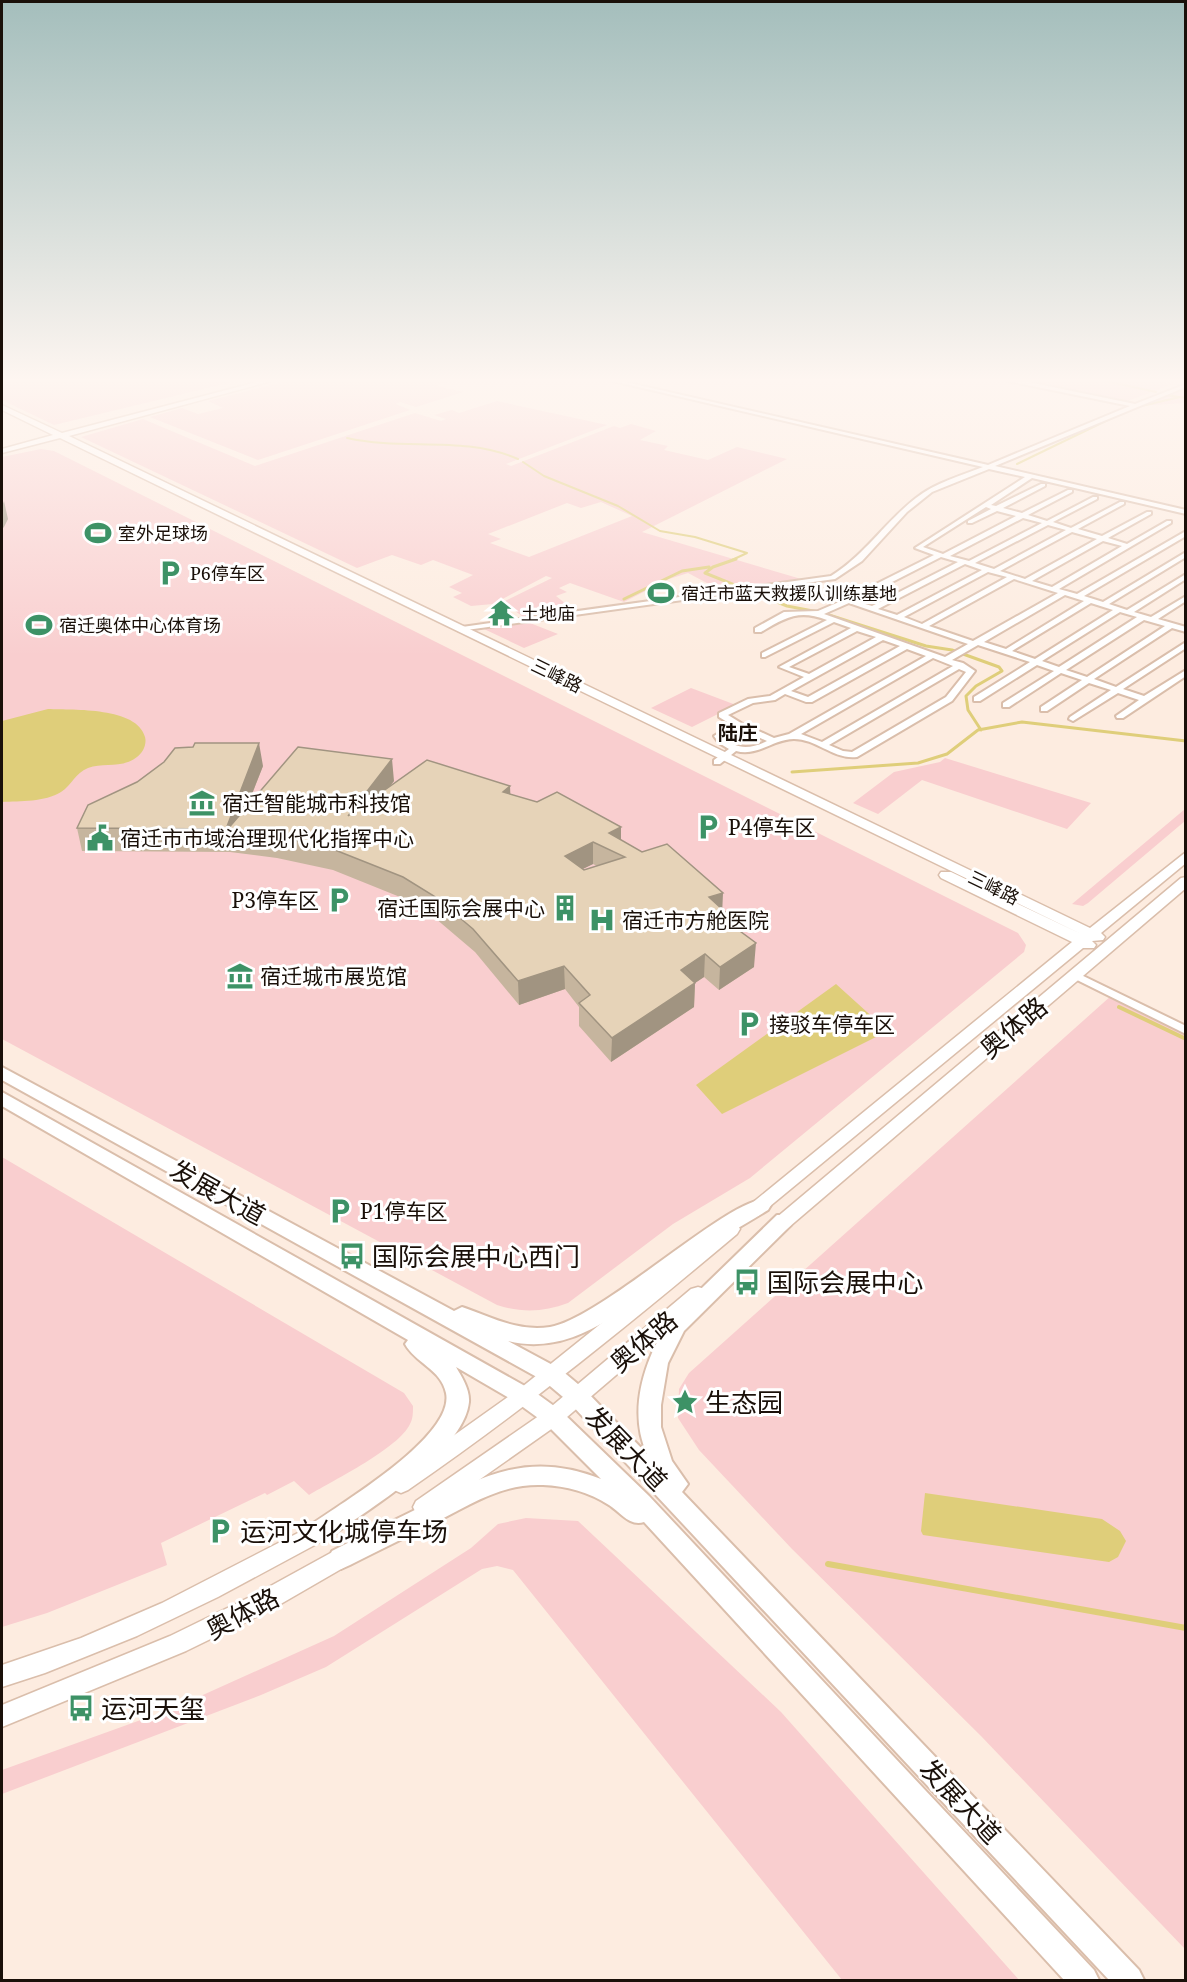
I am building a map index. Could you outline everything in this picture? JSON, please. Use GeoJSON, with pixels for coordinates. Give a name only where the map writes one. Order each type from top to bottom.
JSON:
{"type":"FeatureCollection","features":[{"type":"Feature","properties":{"kind":"main road","name":"三峰路"},"geometry":{"type":"LineString","coordinates":[[129,471],[1107,947]]}},
{"type":"Feature","properties":{"kind":"main road","name":"三峰路"},"geometry":{"type":"LineString","coordinates":[[131,471],[462,629],[720,759]]}},
{"type":"Feature","properties":{"kind":"main road","name":"奥体路"},"geometry":{"type":"LineString","coordinates":[[2,1676],[170,1611],[384,1495],[463,1443],[552,1375],[1185,856]]}},
{"type":"Feature","properties":{"kind":"main road","name":"奥体路"},"geometry":{"type":"LineString","coordinates":[[2,1716],[192,1639],[341,1558],[452,1490],[553,1417],[1185,881]]}},
{"type":"Feature","properties":{"kind":"main road","name":"发展大道"},"geometry":{"type":"LineString","coordinates":[[2,1073],[552,1375],[577,1396],[1130,1980]]}},
{"type":"Feature","properties":{"kind":"main road","name":"发展大道"},"geometry":{"type":"LineString","coordinates":[[2,1098],[524,1396],[553,1417],[641,1503],[1084,1980]]}},
{"type":"Feature","properties":{"kind":"main road"},"geometry":{"type":"LineString","coordinates":[[370,1275],[500,1330],[527,1336],[565,1332],[594,1318],[686,1252],[761,1205]]}},
{"type":"Feature","properties":{"kind":"main road"},"geometry":{"type":"LineString","coordinates":[[784,1220],[677,1325],[664,1344],[650,1384],[652,1442],[663,1470],[824,1655]]}},
{"type":"Feature","properties":{"kind":"main road"},"geometry":{"type":"LineString","coordinates":[[320,1531],[420,1458],[443,1434],[458,1402],[448,1372],[431,1355],[345,1293]]}},
{"type":"Feature","properties":{"kind":"main road"},"geometry":{"type":"LineString","coordinates":[[341,1558],[491,1483],[528,1475],[568,1478],[598,1487],[627,1504],[799,1672]]}},
{"type":"Feature","properties":{"kind":"street"},"geometry":{"type":"LineString","coordinates":[[462,629],[836,577],[849,568],[914,500],[939,486],[974,471]]}},
{"type":"Feature","properties":{"kind":"street"},"geometry":{"type":"LineString","coordinates":[[1011,471],[1185,512]]}},
{"type":"Feature","properties":{"kind":"street"},"geometry":{"type":"LineString","coordinates":[[1031,476],[918,548],[1185,630]]}},
{"type":"Feature","properties":{"kind":"street"},"geometry":{"type":"LineString","coordinates":[[945,531],[956,529],[1042,485]]}},
{"type":"Feature","properties":{"kind":"street"},"geometry":{"type":"LineString","coordinates":[[818,614],[1022,516],[1070,490]]}},
{"type":"Feature","properties":{"kind":"street"},"geometry":{"type":"LineString","coordinates":[[872,609],[1095,498]]}},
{"type":"Feature","properties":{"kind":"street"},"geometry":{"type":"LineString","coordinates":[[897,618],[1122,503]]}},
{"type":"Feature","properties":{"kind":"street"},"geometry":{"type":"LineString","coordinates":[[985,505],[1128,546]]}},
{"type":"Feature","properties":{"kind":"street"},"geometry":{"type":"LineString","coordinates":[[1026,581],[1149,513]]}},
{"type":"Feature","properties":{"kind":"street"},"geometry":{"type":"LineString","coordinates":[[1053,590],[1169,522]]}},
{"type":"Feature","properties":{"kind":"street"},"geometry":{"type":"LineString","coordinates":[[1078,597],[1185,533]]}},
{"type":"Feature","properties":{"kind":"street"},"geometry":{"type":"LineString","coordinates":[[1103,605],[1185,554]]}},
{"type":"Feature","properties":{"kind":"street"},"geometry":{"type":"LineString","coordinates":[[1127,612],[1185,576]]}},
{"type":"Feature","properties":{"kind":"street"},"geometry":{"type":"LineString","coordinates":[[923,626],[1013,577]]}},
{"type":"Feature","properties":{"kind":"street"},"geometry":{"type":"LineString","coordinates":[[946,660],[1064,593]]}},
{"type":"Feature","properties":{"kind":"street"},"geometry":{"type":"LineString","coordinates":[[1006,705],[1060,670],[1185,598]]}},
{"type":"Feature","properties":{"kind":"street"},"geometry":{"type":"LineString","coordinates":[[849,601],[1144,699]]}},
{"type":"Feature","properties":{"kind":"street"},"geometry":{"type":"LineString","coordinates":[[1006,652],[1089,601]]}},
{"type":"Feature","properties":{"kind":"street"},"geometry":{"type":"LineString","coordinates":[[977,699],[1118,610]]}},
{"type":"Feature","properties":{"kind":"street"},"geometry":{"type":"LineString","coordinates":[[758,630],[787,614],[818,614],[971,671],[949,699],[854,755],[840,753],[824,744],[792,736]]}},
{"type":"Feature","properties":{"kind":"street"},"geometry":{"type":"LineString","coordinates":[[765,655],[834,620]]}},
{"type":"Feature","properties":{"kind":"street"},"geometry":{"type":"LineString","coordinates":[[1044,709],[1185,622]]}},
{"type":"Feature","properties":{"kind":"street"},"geometry":{"type":"LineString","coordinates":[[810,677],[783,667],[857,628]]}},
{"type":"Feature","properties":{"kind":"street"},"geometry":{"type":"LineString","coordinates":[[773,741],[722,715],[751,701],[769,699],[882,637]]}},
{"type":"Feature","properties":{"kind":"street"},"geometry":{"type":"LineString","coordinates":[[1073,719],[1185,644]]}},
{"type":"Feature","properties":{"kind":"street"},"geometry":{"type":"LineString","coordinates":[[785,690],[809,700],[906,646]]}},
{"type":"Feature","properties":{"kind":"street"},"geometry":{"type":"LineString","coordinates":[[738,725],[718,736],[734,748],[752,752],[773,741],[792,736],[933,655]]}},
{"type":"Feature","properties":{"kind":"street"},"geometry":{"type":"LineString","coordinates":[[824,744],[960,665]]}},
{"type":"Feature","properties":{"kind":"street"},"geometry":{"type":"LineString","coordinates":[[1120,716],[1185,672]]}},
{"type":"Feature","properties":{"kind":"street"},"geometry":{"type":"LineString","coordinates":[[720,759],[734,748]]}},
{"type":"Feature","properties":{"kind":"street"},"geometry":{"type":"LineString","coordinates":[[1074,975],[1185,1031]]}},
{"type":"Feature","properties":{"kind":"shaded area"},"geometry":{"type":"Polygon","coordinates":[[[2,471],[95,471],[1018,933],[1026,945],[1024,952],[750,1178],[673,1224],[568,1303],[533,1310],[497,1305],[2,1039],[2,471]]]}},
{"type":"Feature","properties":{"kind":"shaded area"},"geometry":{"type":"Polygon","coordinates":[[[154,471],[762,471],[642,532],[808,581],[724,592],[688,573],[669,579],[624,602],[570,583],[559,588],[567,592],[556,596],[575,611],[526,619],[503,602],[552,578],[546,576],[493,604],[471,606],[453,597],[462,593],[449,587],[473,575],[433,560],[421,565],[392,555],[357,568],[154,471]],[[601,502],[581,508],[567,503],[488,534],[501,539],[490,543],[529,557],[632,516],[601,502]]]}},
{"type":"Feature","properties":{"kind":"shaded area"},"geometry":{"type":"Polygon","coordinates":[[[530,623],[558,634],[524,648],[484,629],[530,623]]]}},
{"type":"Feature","properties":{"kind":"shaded area"},"geometry":{"type":"Polygon","coordinates":[[[691,688],[736,705],[692,727],[651,708],[691,688]]]}},
{"type":"Feature","properties":{"kind":"shaded area"},"geometry":{"type":"Polygon","coordinates":[[[48,709],[88,710],[118,715],[140,727],[145,737],[144,748],[131,761],[94,766],[84,770],[65,789],[48,798],[2,802],[2,721],[48,709]]]}},
{"type":"Feature","properties":{"kind":"shaded area"},"geometry":{"type":"Polygon","coordinates":[[[945,758],[1091,803],[1067,829],[922,780],[878,814],[853,803],[894,772],[940,762],[945,758]]]}},
{"type":"Feature","properties":{"kind":"shaded area"},"geometry":{"type":"Polygon","coordinates":[[[1185,809],[1185,821],[1088,903],[1083,906],[1072,904],[1185,809]]]}},
{"type":"Feature","properties":{"kind":"shaded area"},"geometry":{"type":"Polygon","coordinates":[[[836,984],[888,1031],[722,1114],[696,1085],[836,984]]]}},
{"type":"Feature","properties":{"kind":"shaded area"},"geometry":{"type":"Polygon","coordinates":[[[1112,995],[1185,1033],[1185,1949],[981,1736],[792,1549],[699,1450],[678,1418],[679,1389],[689,1373],[1112,995]]]}},
{"type":"Feature","properties":{"kind":"shaded area"},"geometry":{"type":"Polygon","coordinates":[[[2,1157],[404,1393],[413,1406],[410,1424],[404,1433],[380,1453],[309,1495],[294,1481],[161,1543],[167,1565],[47,1613],[2,1627],[2,1157]]]}},
{"type":"Feature","properties":{"kind":"shaded area"},"geometry":{"type":"Polygon","coordinates":[[[925,1493],[1102,1519],[1120,1531],[1126,1541],[1118,1557],[1109,1562],[923,1535],[921,1531],[925,1493]]]}},
{"type":"Feature","properties":{"kind":"shaded area"},"geometry":{"type":"Polygon","coordinates":[[[526,1518],[578,1521],[781,1712],[1019,1980],[842,1980],[513,1570],[497,1566],[482,1569],[326,1667],[261,1695],[2,1794],[2,1770],[174,1708],[334,1636],[471,1548],[498,1524],[526,1518]]]}},
{"type":"Feature","properties":{"kind":"building"},"geometry":{"type":"Polygon","coordinates":[[[195,743],[259,743],[226,829],[77,828],[88,805],[137,782],[164,762],[175,748],[193,747],[195,743]]]}},
{"type":"Feature","properties":{"kind":"building","name":"宿迁国际会展中心"},"geometry":{"type":"Polygon","coordinates":[[[298,747],[392,759],[348,816],[427,760],[510,786],[503,792],[537,802],[557,792],[621,827],[609,833],[642,852],[667,844],[723,893],[709,897],[735,921],[729,923],[756,943],[720,967],[705,954],[681,970],[695,983],[612,1038],[579,1003],[590,995],[564,966],[518,981],[473,929],[434,896],[403,877],[330,848],[274,836],[226,831],[298,747]],[[593,842],[565,856],[584,870],[625,857],[593,842]]]}},
{"type":"Feature","properties":{"kind":"waterway"},"geometry":{"type":"LineString","coordinates":[[537,471],[618,506],[660,531],[695,537],[747,553],[732,560]]}},
{"type":"Feature","properties":{"kind":"waterway"},"geometry":{"type":"LineString","coordinates":[[736,559],[713,567],[705,573],[787,606],[818,612]]}},
{"type":"Feature","properties":{"kind":"waterway"},"geometry":{"type":"LineString","coordinates":[[624,599],[682,571],[709,567]]}},
{"type":"Feature","properties":{"kind":"waterway"},"geometry":{"type":"LineString","coordinates":[[829,615],[926,646],[952,650],[999,667],[1002,671],[976,686],[966,696],[968,710],[981,730]]}},
{"type":"Feature","properties":{"kind":"waterway"},"geometry":{"type":"LineString","coordinates":[[981,730],[1022,722],[1186,741]]}},
{"type":"Feature","properties":{"kind":"waterway"},"geometry":{"type":"LineString","coordinates":[[792,772],[918,763],[947,754],[981,730]]}},
{"type":"Feature","properties":{"kind":"waterway"},"geometry":{"type":"LineString","coordinates":[[1119,1007],[1186,1039]]}},
{"type":"Feature","properties":{"kind":"waterway"},"geometry":{"type":"LineString","coordinates":[[828,1564],[1186,1628]]}},
{"type":"Feature","properties":{"kind":"place","name":"室外足球场"},"geometry":{"type":"Point","coordinates":[98,533]}},
{"type":"Feature","properties":{"kind":"place","name":"P6停车区"},"geometry":{"type":"Point","coordinates":[170,573]}},
{"type":"Feature","properties":{"kind":"place","name":"宿迁市蓝天救援队训练基地"},"geometry":{"type":"Point","coordinates":[661,593]}},
{"type":"Feature","properties":{"kind":"place","name":"土地庙"},"geometry":{"type":"Point","coordinates":[501,613]}},
{"type":"Feature","properties":{"kind":"place","name":"宿迁奥体中心体育场"},"geometry":{"type":"Point","coordinates":[39,625]}},
{"type":"Feature","properties":{"kind":"place","name":"宿迁智能城市科技馆"},"geometry":{"type":"Point","coordinates":[202,803]}},
{"type":"Feature","properties":{"kind":"place","name":"P4停车区"},"geometry":{"type":"Point","coordinates":[708,827]}},
{"type":"Feature","properties":{"kind":"place","name":"宿迁市市域治理现代化指挥中心"},"geometry":{"type":"Point","coordinates":[100,838]}},
{"type":"Feature","properties":{"kind":"place","name":"P3停车区"},"geometry":{"type":"Point","coordinates":[339,900]}},
{"type":"Feature","properties":{"kind":"place","name":"宿迁国际会展中心"},"geometry":{"type":"Point","coordinates":[565,908]}},
{"type":"Feature","properties":{"kind":"place","name":"宿迁市方舱医院"},"geometry":{"type":"Point","coordinates":[602,920]}},
{"type":"Feature","properties":{"kind":"place","name":"宿迁城市展览馆"},"geometry":{"type":"Point","coordinates":[240,976]}},
{"type":"Feature","properties":{"kind":"place","name":"接驳车停车区"},"geometry":{"type":"Point","coordinates":[749,1024]}},
{"type":"Feature","properties":{"kind":"place","name":"P1停车区"},"geometry":{"type":"Point","coordinates":[340,1211]}},
{"type":"Feature","properties":{"kind":"place","name":"国际会展中心西门"},"geometry":{"type":"Point","coordinates":[352,1256]}},
{"type":"Feature","properties":{"kind":"place","name":"国际会展中心"},"geometry":{"type":"Point","coordinates":[747,1282]}},
{"type":"Feature","properties":{"kind":"place","name":"生态园"},"geometry":{"type":"Point","coordinates":[685,1402]}},
{"type":"Feature","properties":{"kind":"place","name":"运河文化城停车场"},"geometry":{"type":"Point","coordinates":[220,1531]}},
{"type":"Feature","properties":{"kind":"place","name":"运河天玺"},"geometry":{"type":"Point","coordinates":[81,1708]}},
{"type":"Feature","properties":{"kind":"district","name":"陆庄"},"geometry":{"type":"Point","coordinates":[738,732]}}]}
